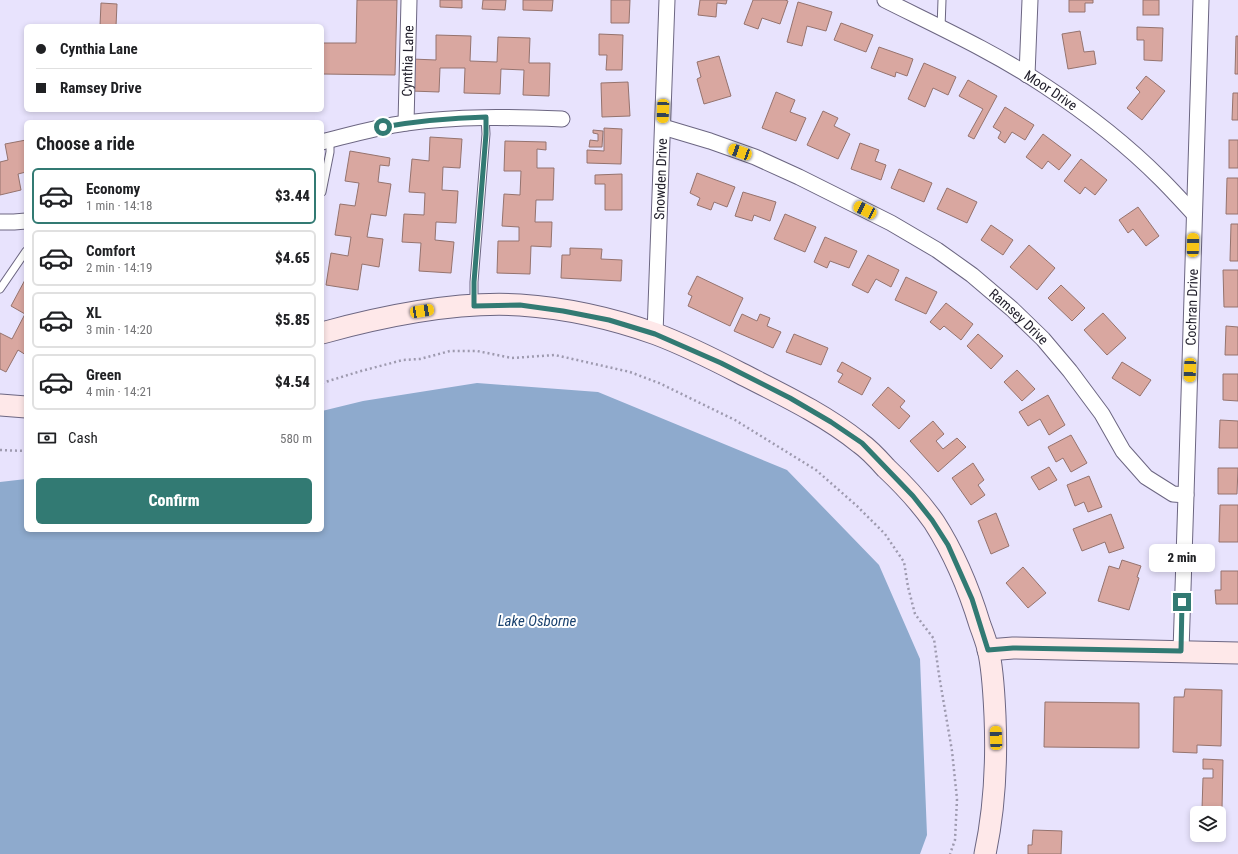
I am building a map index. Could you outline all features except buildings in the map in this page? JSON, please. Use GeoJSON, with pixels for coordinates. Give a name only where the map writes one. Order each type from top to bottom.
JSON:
{"type":"FeatureCollection","features":[{"type":"Feature","properties":{"kind":"street","name":"Cynthia Lane"},"geometry":{"type":"LineString","coordinates":[[406,123],[409,0]]}},
{"type":"Feature","properties":{"kind":"street","name":"Snowden Drive"},"geometry":{"type":"LineString","coordinates":[[655,334],[666,0]]}},
{"type":"Feature","properties":{"kind":"street","name":"Moor Drive"},"geometry":{"type":"LineString","coordinates":[[884,0],[992,54],[1027,75],[1085,114],[1124,145],[1160,178],[1194,214]]}},
{"type":"Feature","properties":{"kind":"street"},"geometry":{"type":"LineString","coordinates":[[1027,75],[1030,0]]}},
{"type":"Feature","properties":{"kind":"street","name":"Cochran Drive"},"geometry":{"type":"LineString","coordinates":[[1186,495],[1201,0]]}},
{"type":"Feature","properties":{"kind":"street"},"geometry":{"type":"LineString","coordinates":[[326,141],[371,129],[450,118],[486,117],[562,119]]}},
{"type":"Feature","properties":{"kind":"street","name":"Ramsey Drive"},"geometry":{"type":"LineString","coordinates":[[662,127],[725,146],[755,157],[892,223],[937,250],[972,275],[1012,309],[1043,339],[1070,371],[1102,414],[1123,451],[1146,477],[1173,494],[1186,495]]}},
{"type":"Feature","properties":{"kind":"street"},"geometry":{"type":"LineString","coordinates":[[0,222],[24,221]]}},
{"type":"Feature","properties":{"kind":"street"},"geometry":{"type":"LineString","coordinates":[[324,332],[384,317],[435,309],[474,306],[520,305],[563,311],[609,320],[655,334],[721,363],[790,398],[831,422],[862,443],[913,496],[932,520],[948,545],[972,599],[988,650],[994,697],[997,752],[995,791],[985,854]]}},
{"type":"Feature","properties":{"kind":"street"},"geometry":{"type":"LineString","coordinates":[[0,405],[24,407]]}},
{"type":"Feature","properties":{"kind":"street"},"geometry":{"type":"LineString","coordinates":[[1181,651],[1186,495]]}},
{"type":"Feature","properties":{"kind":"street"},"geometry":{"type":"LineString","coordinates":[[988,650],[1013,648],[1238,653]]}},
{"type":"Feature","properties":{"kind":"lane"},"geometry":{"type":"LineString","coordinates":[[941,28],[942,0]]}},
{"type":"Feature","properties":{"kind":"lane"},"geometry":{"type":"LineString","coordinates":[[474,306],[474,282],[486,134],[486,117]]}},
{"type":"Feature","properties":{"kind":"lane"},"geometry":{"type":"LineString","coordinates":[[324,182],[330,152],[326,141]]}},
{"type":"Feature","properties":{"kind":"lane"},"geometry":{"type":"LineString","coordinates":[[0,289],[24,254]]}},
{"type":"Feature","properties":{"kind":"path"},"geometry":{"type":"LineString","coordinates":[[324,382],[403,360],[420,359],[450,351],[476,351],[512,358],[555,355],[630,372],[659,383],[735,420],[816,470],[858,506],[885,534],[904,562],[908,587],[915,614],[934,639],[952,751],[957,799],[955,840],[950,854]]}},
{"type":"Feature","properties":{"kind":"path"},"geometry":{"type":"LineString","coordinates":[[0,450],[24,451]]}},
{"type":"Feature","properties":{"kind":"water","name":"Lake Osborne"},"geometry":{"type":"Polygon","coordinates":[[[477,383],[598,392],[787,470],[879,565],[920,659],[927,835],[920,854],[0,854],[0,482],[24,479],[24,532],[324,532],[324,411],[363,401],[477,383]]]}},
{"type":"Feature","properties":{"kind":"route"},"geometry":{"type":"LineString","coordinates":[[383,127],[450,118],[486,117],[486,134],[474,282],[474,306],[520,305],[563,311],[609,320],[655,334],[721,363],[790,398],[831,422],[862,443],[895,476],[932,520],[948,545],[972,599],[988,650],[1013,648],[1181,651],[1182,602]]}}]}
